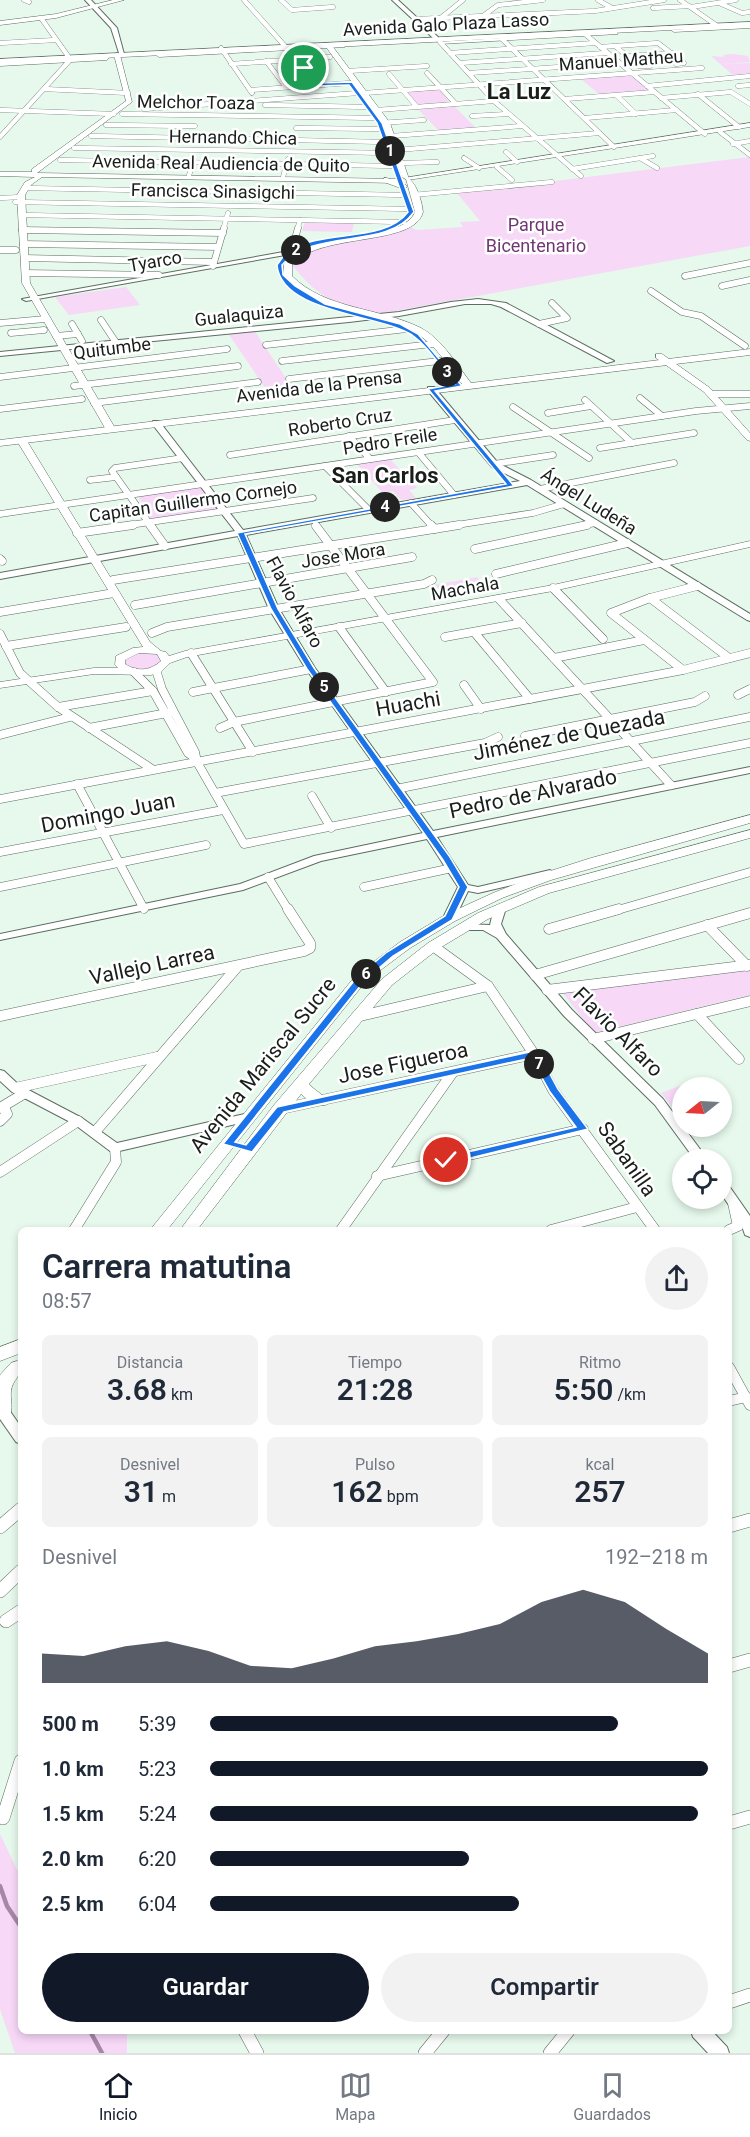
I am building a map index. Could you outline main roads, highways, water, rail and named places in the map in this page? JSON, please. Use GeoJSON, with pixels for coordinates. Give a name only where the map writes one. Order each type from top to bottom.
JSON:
{"type":"FeatureCollection","features":[{"type":"Feature","properties":{"kind":"main road"},"geometry":{"type":"LineString","coordinates":[[0,22],[44,17],[109,0]]}},
{"type":"Feature","properties":{"kind":"main road"},"geometry":{"type":"LineString","coordinates":[[91,4],[121,0]]}},
{"type":"Feature","properties":{"kind":"main road","name":"Avenida Galo Plaza Lasso"},"geometry":{"type":"LineString","coordinates":[[438,40],[502,39],[750,24]]}},
{"type":"Feature","properties":{"kind":"main road"},"geometry":{"type":"LineString","coordinates":[[737,25],[750,35]]}},
{"type":"Feature","properties":{"kind":"main road","name":"Avenida Galo Plaza Lasso"},"geometry":{"type":"LineString","coordinates":[[222,50],[284,45],[325,45],[737,25]]}},
{"type":"Feature","properties":{"kind":"main road","name":"Avenida Galo Plaza Lasso"},"geometry":{"type":"LineString","coordinates":[[0,62],[737,25]]}},
{"type":"Feature","properties":{"kind":"main road"},"geometry":{"type":"LineString","coordinates":[[325,45],[330,57],[368,104]]}},
{"type":"Feature","properties":{"kind":"main road"},"geometry":{"type":"LineString","coordinates":[[325,45],[348,71],[389,139],[407,186],[419,209],[417,217],[406,227],[299,248],[289,253],[279,265],[283,279],[310,298],[359,317],[407,329],[429,344]]}},
{"type":"Feature","properties":{"kind":"main road"},"geometry":{"type":"LineString","coordinates":[[19,197],[36,174],[60,160],[77,144],[106,125],[129,102],[120,56]]}},
{"type":"Feature","properties":{"kind":"main road"},"geometry":{"type":"LineString","coordinates":[[59,349],[56,336],[41,319],[24,289],[18,187],[134,103],[135,97],[120,56]]}},
{"type":"Feature","properties":{"kind":"main road","name":"Avenida Galo Plaza Lasso"},"geometry":{"type":"LineString","coordinates":[[0,62],[120,56]]}},
{"type":"Feature","properties":{"kind":"main road","name":"Avenida Real Audiencia de Quito"},"geometry":{"type":"LineString","coordinates":[[0,173],[283,177],[407,186],[497,167],[750,126]]}},
{"type":"Feature","properties":{"kind":"main road","name":"Avenida Real Audiencia de Quito"},"geometry":{"type":"LineString","coordinates":[[407,186],[479,168],[750,126]]}},
{"type":"Feature","properties":{"kind":"main road","name":"Avenida Real Audiencia de Quito"},"geometry":{"type":"LineString","coordinates":[[106,175],[387,180]]}},
{"type":"Feature","properties":{"kind":"main road"},"geometry":{"type":"LineString","coordinates":[[387,180],[407,186]]}},
{"type":"Feature","properties":{"kind":"main road"},"geometry":{"type":"LineString","coordinates":[[407,186],[410,216],[404,222],[302,252],[287,265],[288,274],[294,282],[335,308],[375,316],[417,329],[461,382]]}},
{"type":"Feature","properties":{"kind":"main road"},"geometry":{"type":"LineString","coordinates":[[20,218],[21,241],[16,250],[25,273],[24,289]]}},
{"type":"Feature","properties":{"kind":"main road"},"geometry":{"type":"LineString","coordinates":[[41,319],[44,330],[59,349],[79,385],[94,403],[103,426]]}},
{"type":"Feature","properties":{"kind":"main road","name":"Avenida de la Prensa"},"geometry":{"type":"LineString","coordinates":[[2,441],[22,441],[103,426],[748,348]]}},
{"type":"Feature","properties":{"kind":"main road"},"geometry":{"type":"LineString","coordinates":[[663,358],[711,394],[750,438]]}},
{"type":"Feature","properties":{"kind":"main road","name":"Avenida de la Prensa"},"geometry":{"type":"LineString","coordinates":[[2,441],[30,432],[156,423],[431,389],[461,382],[610,361],[663,358]]}},
{"type":"Feature","properties":{"kind":"main road"},"geometry":{"type":"LineString","coordinates":[[79,385],[82,399],[103,426]]}},
{"type":"Feature","properties":{"kind":"main road"},"geometry":{"type":"LineString","coordinates":[[0,686],[94,671],[156,670],[166,661],[146,644],[90,564],[92,560],[22,441]]}},
{"type":"Feature","properties":{"kind":"main road","name":"Machala"},"geometry":{"type":"LineString","coordinates":[[166,661],[188,654],[553,588],[750,544]]}},
{"type":"Feature","properties":{"kind":"main road"},"geometry":{"type":"LineString","coordinates":[[110,593],[132,639],[120,665],[132,672]]}},
{"type":"Feature","properties":{"kind":"main road","name":"Machala"},"geometry":{"type":"LineString","coordinates":[[123,656],[154,651],[188,654]]}},
{"type":"Feature","properties":{"kind":"main road"},"geometry":{"type":"LineString","coordinates":[[94,671],[123,656]]}},
{"type":"Feature","properties":{"kind":"main road","name":"Avenida Mariscal Sucre"},"geometry":{"type":"LineString","coordinates":[[160,1227],[361,978],[390,954],[480,901],[557,872],[750,819]]}},
{"type":"Feature","properties":{"kind":"main road","name":"Avenida Mariscal Sucre"},"geometry":{"type":"LineString","coordinates":[[190,1227],[280,1109],[387,981],[433,946],[500,908],[562,885],[750,834]]}},
{"type":"Feature","properties":{"kind":"main road"},"geometry":{"type":"LineString","coordinates":[[301,1084],[309,1096],[320,1101]]}},
{"type":"Feature","properties":{"kind":"main road"},"geometry":{"type":"LineString","coordinates":[[229,1144],[249,1149]]}},
{"type":"Feature","properties":{"kind":"main road"},"geometry":{"type":"LineString","coordinates":[[208,1169],[227,1176]]}},
{"type":"Feature","properties":{"kind":"main road"},"geometry":{"type":"LineString","coordinates":[[0,1355],[18,1347]]}},
{"type":"Feature","properties":{"kind":"main road"},"geometry":{"type":"LineString","coordinates":[[0,1376],[18,1367]]}},
{"type":"Feature","properties":{"kind":"main road"},"geometry":{"type":"LineString","coordinates":[[1,1410],[1,1386],[7,1376],[18,1368]]}},
{"type":"Feature","properties":{"kind":"waterway"},"geometry":{"type":"LineString","coordinates":[[0,1886],[7,1906],[18,1922]]}},
{"type":"Feature","properties":{"kind":"waterway"},"geometry":{"type":"LineString","coordinates":[[92,2034],[102,2053]]}},
{"type":"Feature","properties":{"kind":"district","name":"La Luz"},"geometry":{"type":"Point","coordinates":[519,91]}},
{"type":"Feature","properties":{"kind":"district","name":"San Carlos"},"geometry":{"type":"Point","coordinates":[385,475]}},
{"type":"Feature","properties":{"kind":"park label","name":"Parque Bicentenario"},"geometry":{"type":"Point","coordinates":[536,234]}}]}
